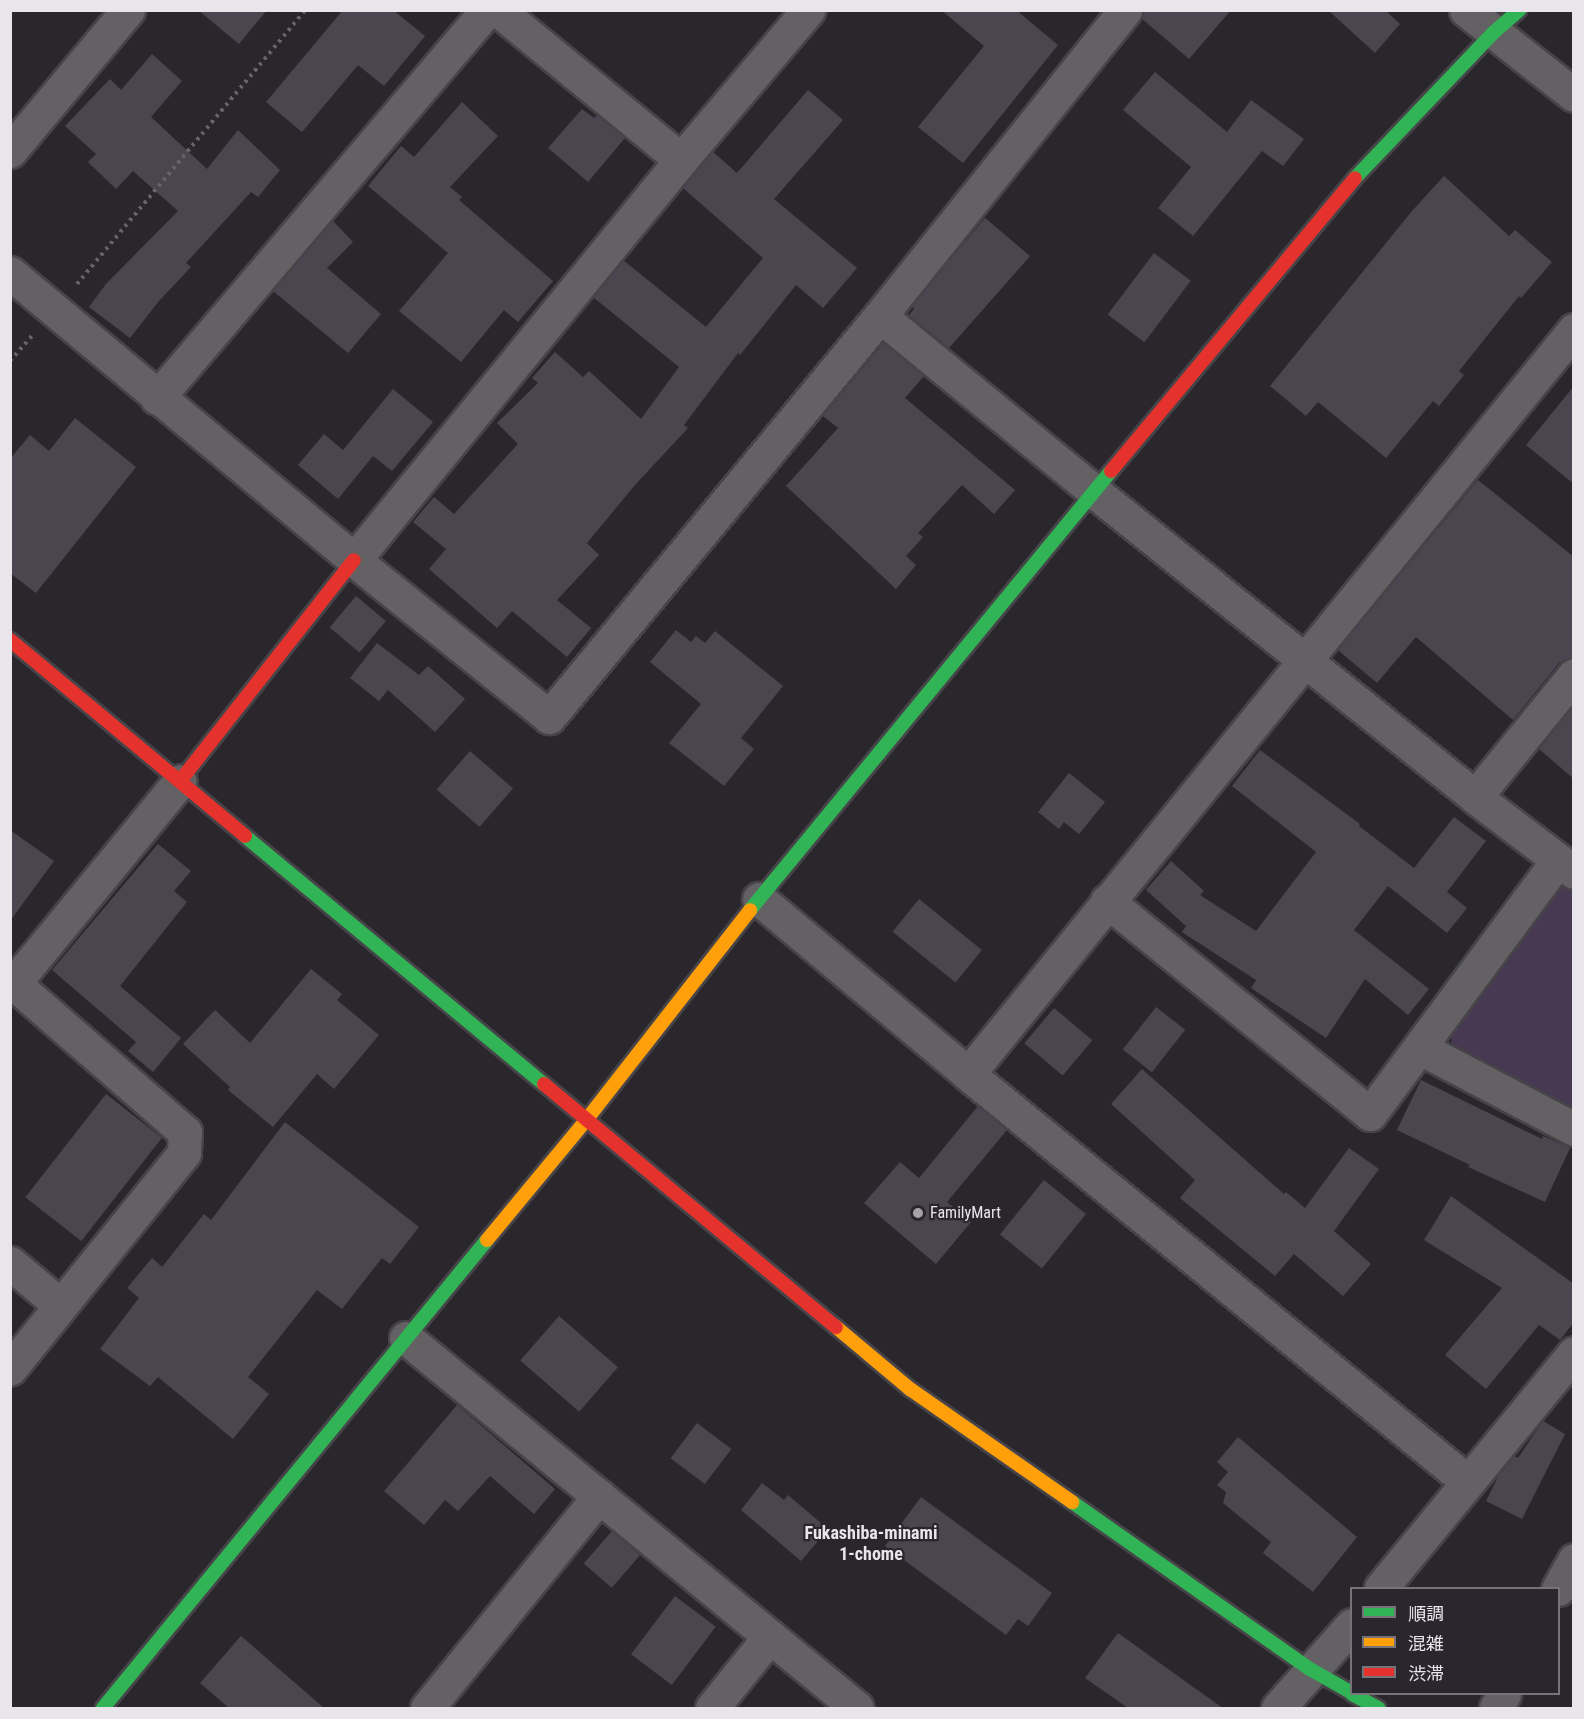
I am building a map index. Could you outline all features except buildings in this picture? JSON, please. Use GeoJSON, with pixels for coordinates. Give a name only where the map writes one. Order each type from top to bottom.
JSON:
{"type":"FeatureCollection","features":[{"type":"Feature","properties":{"kind":"street"},"geometry":{"type":"LineString","coordinates":[[10,151],[128,10]]}},
{"type":"Feature","properties":{"kind":"street"},"geometry":{"type":"LineString","coordinates":[[157,398],[487,10]]}},
{"type":"Feature","properties":{"kind":"street"},"geometry":{"type":"LineString","coordinates":[[498,10],[681,160]]}},
{"type":"Feature","properties":{"kind":"street"},"geometry":{"type":"LineString","coordinates":[[10,1369],[184,1153],[185,1132],[12,982],[180,782],[354,560],[681,160],[808,10]]}},
{"type":"Feature","properties":{"kind":"street"},"geometry":{"type":"LineString","coordinates":[[10,273],[157,398],[549,717],[880,316],[1125,10]]}},
{"type":"Feature","properties":{"kind":"street"},"geometry":{"type":"LineString","coordinates":[[1466,10],[1574,95]]}},
{"type":"Feature","properties":{"kind":"street"},"geometry":{"type":"LineString","coordinates":[[103,1708],[587,1119],[759,899],[1096,493],[1342,191],[1493,33],[1519,10]]}},
{"type":"Feature","properties":{"kind":"street"},"geometry":{"type":"LineString","coordinates":[[880,316],[1096,493],[1565,867],[1370,1114],[1107,901]]}},
{"type":"Feature","properties":{"kind":"street"},"geometry":{"type":"LineString","coordinates":[[968,1074],[1574,330]]}},
{"type":"Feature","properties":{"kind":"street"},"geometry":{"type":"LineString","coordinates":[[10,640],[910,1389],[1310,1670],[1350,1692]]}},
{"type":"Feature","properties":{"kind":"street"},"geometry":{"type":"LineString","coordinates":[[1475,797],[1574,675]]}},
{"type":"Feature","properties":{"kind":"street"},"geometry":{"type":"LineString","coordinates":[[759,899],[968,1074],[1468,1482]]}},
{"type":"Feature","properties":{"kind":"street"},"geometry":{"type":"LineString","coordinates":[[1420,1048],[1574,1129]]}},
{"type":"Feature","properties":{"kind":"street"},"geometry":{"type":"LineString","coordinates":[[10,1263],[60,1305]]}},
{"type":"Feature","properties":{"kind":"street"},"geometry":{"type":"LineString","coordinates":[[406,1338],[856,1708]]}},
{"type":"Feature","properties":{"kind":"street"},"geometry":{"type":"LineString","coordinates":[[1383,1587],[1574,1353]]}},
{"type":"Feature","properties":{"kind":"street"},"geometry":{"type":"LineString","coordinates":[[426,1708],[598,1496]]}},
{"type":"Feature","properties":{"kind":"street"},"geometry":{"type":"LineString","coordinates":[[1559,1587],[1574,1560]]}},
{"type":"Feature","properties":{"kind":"street"},"geometry":{"type":"LineString","coordinates":[[1278,1708],[1350,1627]]}},
{"type":"Feature","properties":{"kind":"street"},"geometry":{"type":"LineString","coordinates":[[712,1708],[770,1636]]}},
{"type":"Feature","properties":{"kind":"street"},"geometry":{"type":"LineString","coordinates":[[1355,1695],[1378,1708]]}},
{"type":"Feature","properties":{"kind":"path"},"geometry":{"type":"LineString","coordinates":[[54,311],[305,10]]}},
{"type":"Feature","properties":{"kind":"shaded area"},"geometry":{"type":"Polygon","coordinates":[[[1573,886],[1573,1110],[1452,1050],[1451,1035],[1558,889],[1573,886]]]}},
{"type":"Feature","properties":{"kind":"traffic: fast"},"geometry":{"type":"LineString","coordinates":[[1355,178],[1493,33],[1519,10]]}},
{"type":"Feature","properties":{"kind":"traffic: fast"},"geometry":{"type":"LineString","coordinates":[[750,910],[1111,471]]}},
{"type":"Feature","properties":{"kind":"traffic: fast"},"geometry":{"type":"LineString","coordinates":[[245,836],[544,1084]]}},
{"type":"Feature","properties":{"kind":"traffic: fast"},"geometry":{"type":"LineString","coordinates":[[103,1708],[487,1240]]}},
{"type":"Feature","properties":{"kind":"traffic: fast"},"geometry":{"type":"LineString","coordinates":[[1072,1502],[1310,1669],[1350,1692]]}},
{"type":"Feature","properties":{"kind":"traffic: fast"},"geometry":{"type":"LineString","coordinates":[[1354,1695],[1378,1708]]}},
{"type":"Feature","properties":{"kind":"traffic: slow"},"geometry":{"type":"LineString","coordinates":[[487,1240],[587,1119],[750,910]]}},
{"type":"Feature","properties":{"kind":"traffic: slow"},"geometry":{"type":"LineString","coordinates":[[836,1327],[910,1389],[1072,1502]]}},
{"type":"Feature","properties":{"kind":"traffic: jam"},"geometry":{"type":"LineString","coordinates":[[1111,471],[1355,178]]}},
{"type":"Feature","properties":{"kind":"traffic: jam"},"geometry":{"type":"LineString","coordinates":[[180,781],[354,560]]}},
{"type":"Feature","properties":{"kind":"traffic: jam"},"geometry":{"type":"LineString","coordinates":[[10,640],[245,836]]}},
{"type":"Feature","properties":{"kind":"traffic: jam"},"geometry":{"type":"LineString","coordinates":[[544,1084],[836,1327]]}},
{"type":"Feature","properties":{"kind":"place","name":"FamilyMart"},"geometry":{"type":"Point","coordinates":[918,1213]}},
{"type":"Feature","properties":{"kind":"district","name":"Fukashiba-minami 1-chome"},"geometry":{"type":"Point","coordinates":[871,1544]}}]}
